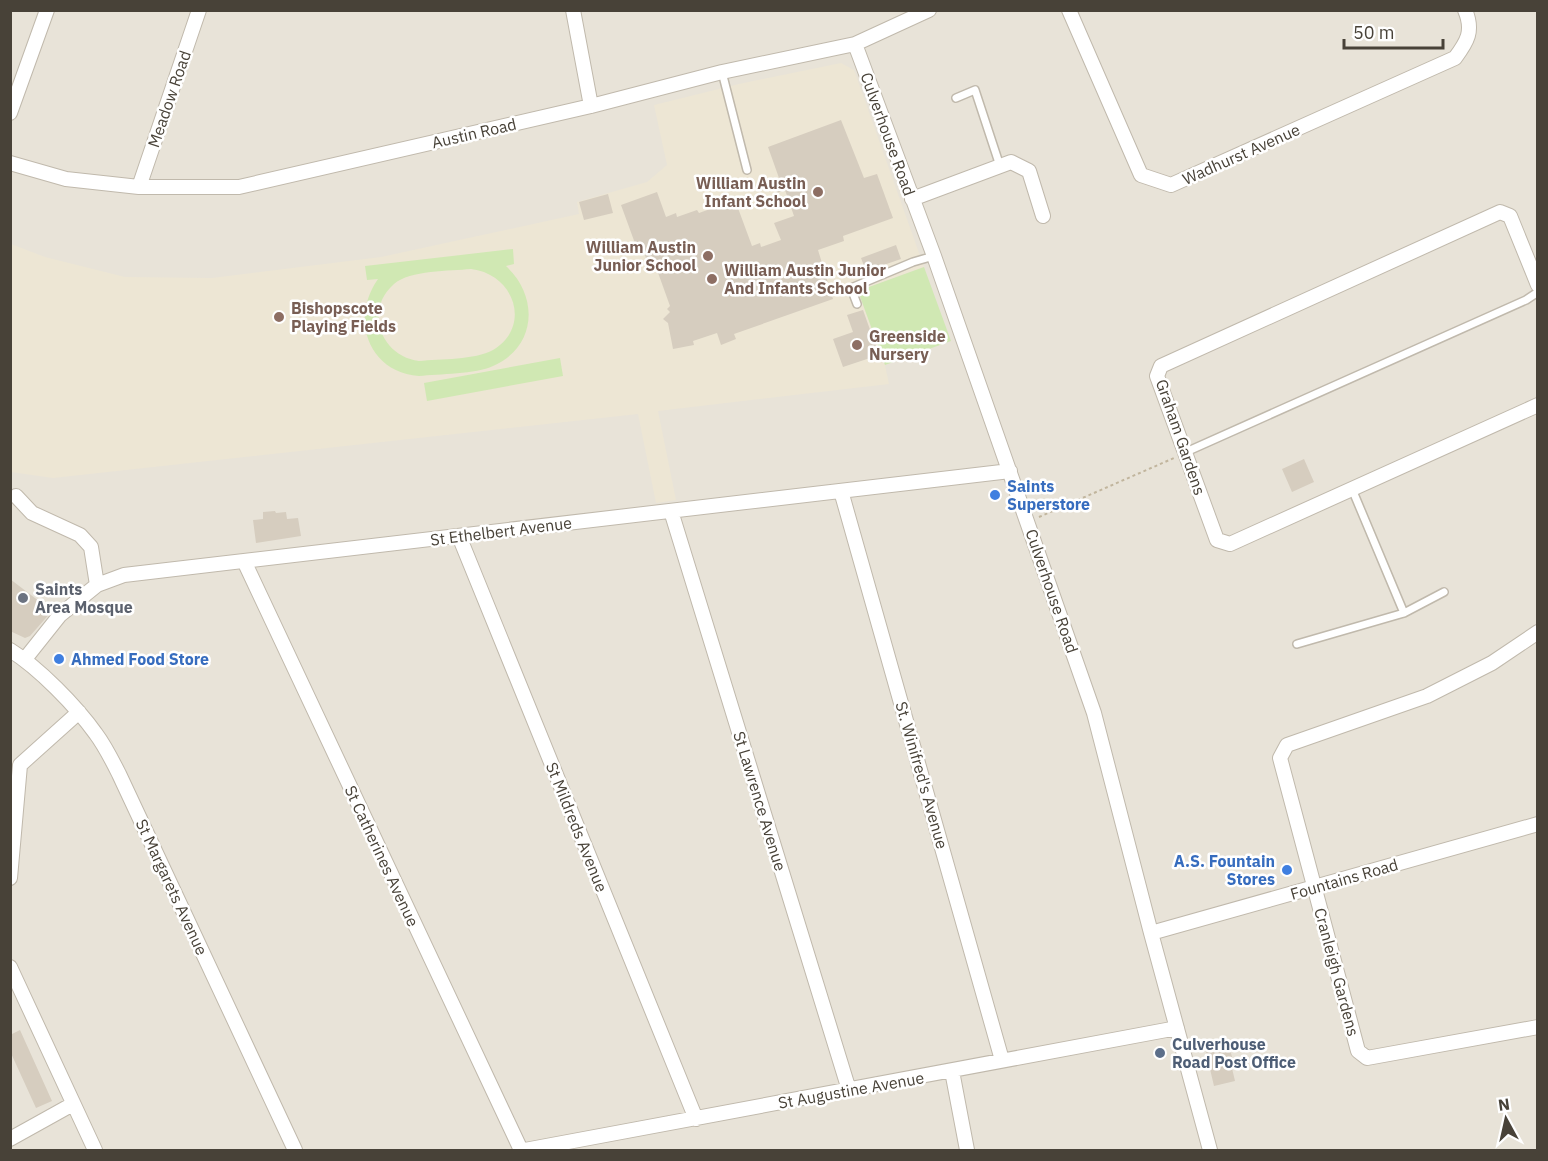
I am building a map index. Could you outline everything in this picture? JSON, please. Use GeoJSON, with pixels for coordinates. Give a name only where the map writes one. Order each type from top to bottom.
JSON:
{"type":"FeatureCollection","features":[{"type":"Feature","properties":{"kind":"street"},"geometry":{"type":"LineString","coordinates":[[10,113],[47,10]]}},
{"type":"Feature","properties":{"kind":"street","name":"Meadow Road"},"geometry":{"type":"LineString","coordinates":[[139,187],[199,10]]}},
{"type":"Feature","properties":{"kind":"street"},"geometry":{"type":"LineString","coordinates":[[573,10],[591,106]]}},
{"type":"Feature","properties":{"kind":"street","name":"Austin Road"},"geometry":{"type":"LineString","coordinates":[[10,163],[66,179],[139,187],[239,187],[591,106],[722,72],[855,44],[929,10]]}},
{"type":"Feature","properties":{"kind":"street","name":"Wadhurst Avenue"},"geometry":{"type":"LineString","coordinates":[[1069,10],[1141,175],[1171,185],[1455,58],[1467,42],[1470,22],[1465,10]]}},
{"type":"Feature","properties":{"kind":"street","name":"Culverhouse Road"},"geometry":{"type":"LineString","coordinates":[[855,44],[934,256],[1094,713],[1210,1150]]}},
{"type":"Feature","properties":{"kind":"street"},"geometry":{"type":"LineString","coordinates":[[912,199],[1011,162],[1029,171],[1043,216]]}},
{"type":"Feature","properties":{"kind":"street","name":"Graham Gardens"},"geometry":{"type":"LineString","coordinates":[[1538,285],[1510,216],[1500,212],[1161,366],[1157,376],[1217,540],[1230,544],[1538,405]]}},
{"type":"Feature","properties":{"kind":"street","name":"St Ethelbert Avenue"},"geometry":{"type":"LineString","coordinates":[[24,659],[60,615],[97,585],[124,575],[1010,471]]}},
{"type":"Feature","properties":{"kind":"street","name":"St. Winifred's Avenue"},"geometry":{"type":"LineString","coordinates":[[841,490],[1002,1060]]}},
{"type":"Feature","properties":{"kind":"street"},"geometry":{"type":"LineString","coordinates":[[16,496],[32,513],[80,535],[91,547],[97,585]]}},
{"type":"Feature","properties":{"kind":"street","name":"St Lawrence Avenue"},"geometry":{"type":"LineString","coordinates":[[671,511],[849,1090]]}},
{"type":"Feature","properties":{"kind":"street","name":"St Mildreds Avenue"},"geometry":{"type":"LineString","coordinates":[[459,536],[696,1119]]}},
{"type":"Feature","properties":{"kind":"street","name":"St Catherines Avenue"},"geometry":{"type":"LineString","coordinates":[[244,561],[520,1150]]}},
{"type":"Feature","properties":{"kind":"street","name":"Cranleigh Gardens"},"geometry":{"type":"LineString","coordinates":[[1538,632],[1492,663],[1427,696],[1287,745],[1280,758],[1358,1052],[1367,1058],[1538,1027]]}},
{"type":"Feature","properties":{"kind":"street","name":"St Margarets Avenue"},"geometry":{"type":"LineString","coordinates":[[10,650],[24,659],[79,712],[97,735],[119,774],[295,1150]]}},
{"type":"Feature","properties":{"kind":"street"},"geometry":{"type":"LineString","coordinates":[[10,878],[20,765],[79,712]]}},
{"type":"Feature","properties":{"kind":"street","name":"Fountains Road"},"geometry":{"type":"LineString","coordinates":[[1151,933],[1538,824]]}},
{"type":"Feature","properties":{"kind":"street"},"geometry":{"type":"LineString","coordinates":[[10,967],[95,1150]]}},
{"type":"Feature","properties":{"kind":"street","name":"St Augustine Avenue"},"geometry":{"type":"LineString","coordinates":[[525,1150],[1177,1028]]}},
{"type":"Feature","properties":{"kind":"street"},"geometry":{"type":"LineString","coordinates":[[952,1071],[968,1150]]}},
{"type":"Feature","properties":{"kind":"street"},"geometry":{"type":"LineString","coordinates":[[10,1138],[74,1104]]}},
{"type":"Feature","properties":{"kind":"lane"},"geometry":{"type":"LineString","coordinates":[[722,72],[747,171]]}},
{"type":"Feature","properties":{"kind":"lane"},"geometry":{"type":"LineString","coordinates":[[956,98],[975,90],[1000,166]]}},
{"type":"Feature","properties":{"kind":"lane"},"geometry":{"type":"LineString","coordinates":[[857,304],[851,288],[934,256]]}},
{"type":"Feature","properties":{"kind":"lane"},"geometry":{"type":"LineString","coordinates":[[1186,452],[1526,300],[1538,292]]}},
{"type":"Feature","properties":{"kind":"lane"},"geometry":{"type":"LineString","coordinates":[[1352,489],[1404,613]]}},
{"type":"Feature","properties":{"kind":"lane"},"geometry":{"type":"LineString","coordinates":[[1297,644],[1404,613],[1444,592]]}},
{"type":"Feature","properties":{"kind":"path"},"geometry":{"type":"LineString","coordinates":[[1028,521],[1186,452]]}},
{"type":"Feature","properties":{"kind":"shaded area"},"geometry":{"type":"Polygon","coordinates":[[[11,11],[1537,11],[1537,1150],[11,1150],[11,11]]]}},
{"type":"Feature","properties":{"kind":"shaded area"},"geometry":{"type":"Polygon","coordinates":[[[841,63],[854,70],[924,267],[858,291],[885,365],[889,384],[658,411],[676,500],[656,503],[638,414],[53,478],[11,472],[11,244],[45,257],[125,277],[212,278],[381,257],[579,214],[577,202],[647,182],[667,165],[654,105],[739,84],[841,63]]]}},
{"type":"Feature","properties":{"kind":"green space"},"geometry":{"type":"Polygon","coordinates":[[[513,249],[514,264],[506,266],[517,278],[528,306],[525,334],[518,347],[508,357],[486,369],[419,376],[401,372],[387,365],[376,354],[369,341],[365,326],[365,310],[378,279],[367,280],[365,266],[513,249]],[[471,269],[431,272],[401,279],[385,295],[380,307],[381,331],[387,342],[406,358],[419,361],[467,357],[493,350],[505,340],[512,328],[515,316],[508,291],[486,273],[471,269]]]}},
{"type":"Feature","properties":{"kind":"green space"},"geometry":{"type":"Polygon","coordinates":[[[924,267],[951,341],[885,365],[858,291],[924,267]]]}},
{"type":"Feature","properties":{"kind":"green space"},"geometry":{"type":"Polygon","coordinates":[[[560,358],[563,376],[427,401],[424,383],[560,358]]]}},
{"type":"Feature","properties":{"kind":"building"},"geometry":{"type":"Polygon","coordinates":[[[841,120],[864,178],[877,174],[893,218],[843,236],[844,241],[818,250],[833,299],[734,334],[736,339],[721,345],[717,333],[693,341],[694,345],[673,349],[668,323],[663,319],[670,312],[667,309],[670,306],[652,256],[646,258],[641,244],[636,246],[621,205],[657,192],[666,217],[676,213],[677,217],[697,210],[699,213],[735,200],[752,246],[760,243],[761,247],[781,240],[774,223],[794,216],[785,190],[777,193],[773,180],[779,178],[768,147],[841,120]]]}},
{"type":"Feature","properties":{"kind":"building"},"geometry":{"type":"Polygon","coordinates":[[[608,194],[613,213],[584,220],[579,202],[608,194]]]}},
{"type":"Feature","properties":{"kind":"building"},"geometry":{"type":"Polygon","coordinates":[[[896,245],[901,259],[866,271],[861,258],[896,245]]]}},
{"type":"Feature","properties":{"kind":"building"},"geometry":{"type":"Polygon","coordinates":[[[863,310],[879,355],[843,367],[833,339],[853,332],[847,315],[863,310]]]}},
{"type":"Feature","properties":{"kind":"building"},"geometry":{"type":"Polygon","coordinates":[[[1304,459],[1314,482],[1292,492],[1282,469],[1304,459]]]}},
{"type":"Feature","properties":{"kind":"building"},"geometry":{"type":"Polygon","coordinates":[[[275,511],[276,513],[286,512],[287,519],[298,518],[301,536],[256,543],[253,520],[263,519],[263,512],[275,511]]]}},
{"type":"Feature","properties":{"kind":"building","name":"Saints Area Mosque"},"geometry":{"type":"Polygon","coordinates":[[[10,579],[52,611],[30,636],[25,638],[10,631],[10,579]]]}},
{"type":"Feature","properties":{"kind":"building"},"geometry":{"type":"Polygon","coordinates":[[[20,1030],[52,1101],[36,1108],[10,1051],[10,1035],[20,1030]]]}},
{"type":"Feature","properties":{"kind":"building"},"geometry":{"type":"Polygon","coordinates":[[[1229,1046],[1234,1064],[1231,1064],[1235,1081],[1214,1086],[1206,1052],[1229,1046]]]}},
{"type":"Feature","properties":{"kind":"place","name":"William Austin Infant School"},"geometry":{"type":"Point","coordinates":[818,192]}},
{"type":"Feature","properties":{"kind":"place","name":"William Austin Junior School"},"geometry":{"type":"Point","coordinates":[708,256]}},
{"type":"Feature","properties":{"kind":"place","name":"William Austin Junior And Infants School"},"geometry":{"type":"Point","coordinates":[712,279]}},
{"type":"Feature","properties":{"kind":"place","name":"Bishopscote Playing Fields"},"geometry":{"type":"Point","coordinates":[279,317]}},
{"type":"Feature","properties":{"kind":"place","name":"Greenside Nursery"},"geometry":{"type":"Point","coordinates":[857,345]}},
{"type":"Feature","properties":{"kind":"place","name":"Saints Superstore"},"geometry":{"type":"Point","coordinates":[995,495]}},
{"type":"Feature","properties":{"kind":"place","name":"Saints Area Mosque"},"geometry":{"type":"Point","coordinates":[23,598]}},
{"type":"Feature","properties":{"kind":"place","name":"Ahmed Food Store"},"geometry":{"type":"Point","coordinates":[59,659]}},
{"type":"Feature","properties":{"kind":"place","name":"A.S. Fountain Stores"},"geometry":{"type":"Point","coordinates":[1287,870]}},
{"type":"Feature","properties":{"kind":"place","name":"Culverhouse Road Post Office"},"geometry":{"type":"Point","coordinates":[1160,1053]}}]}
